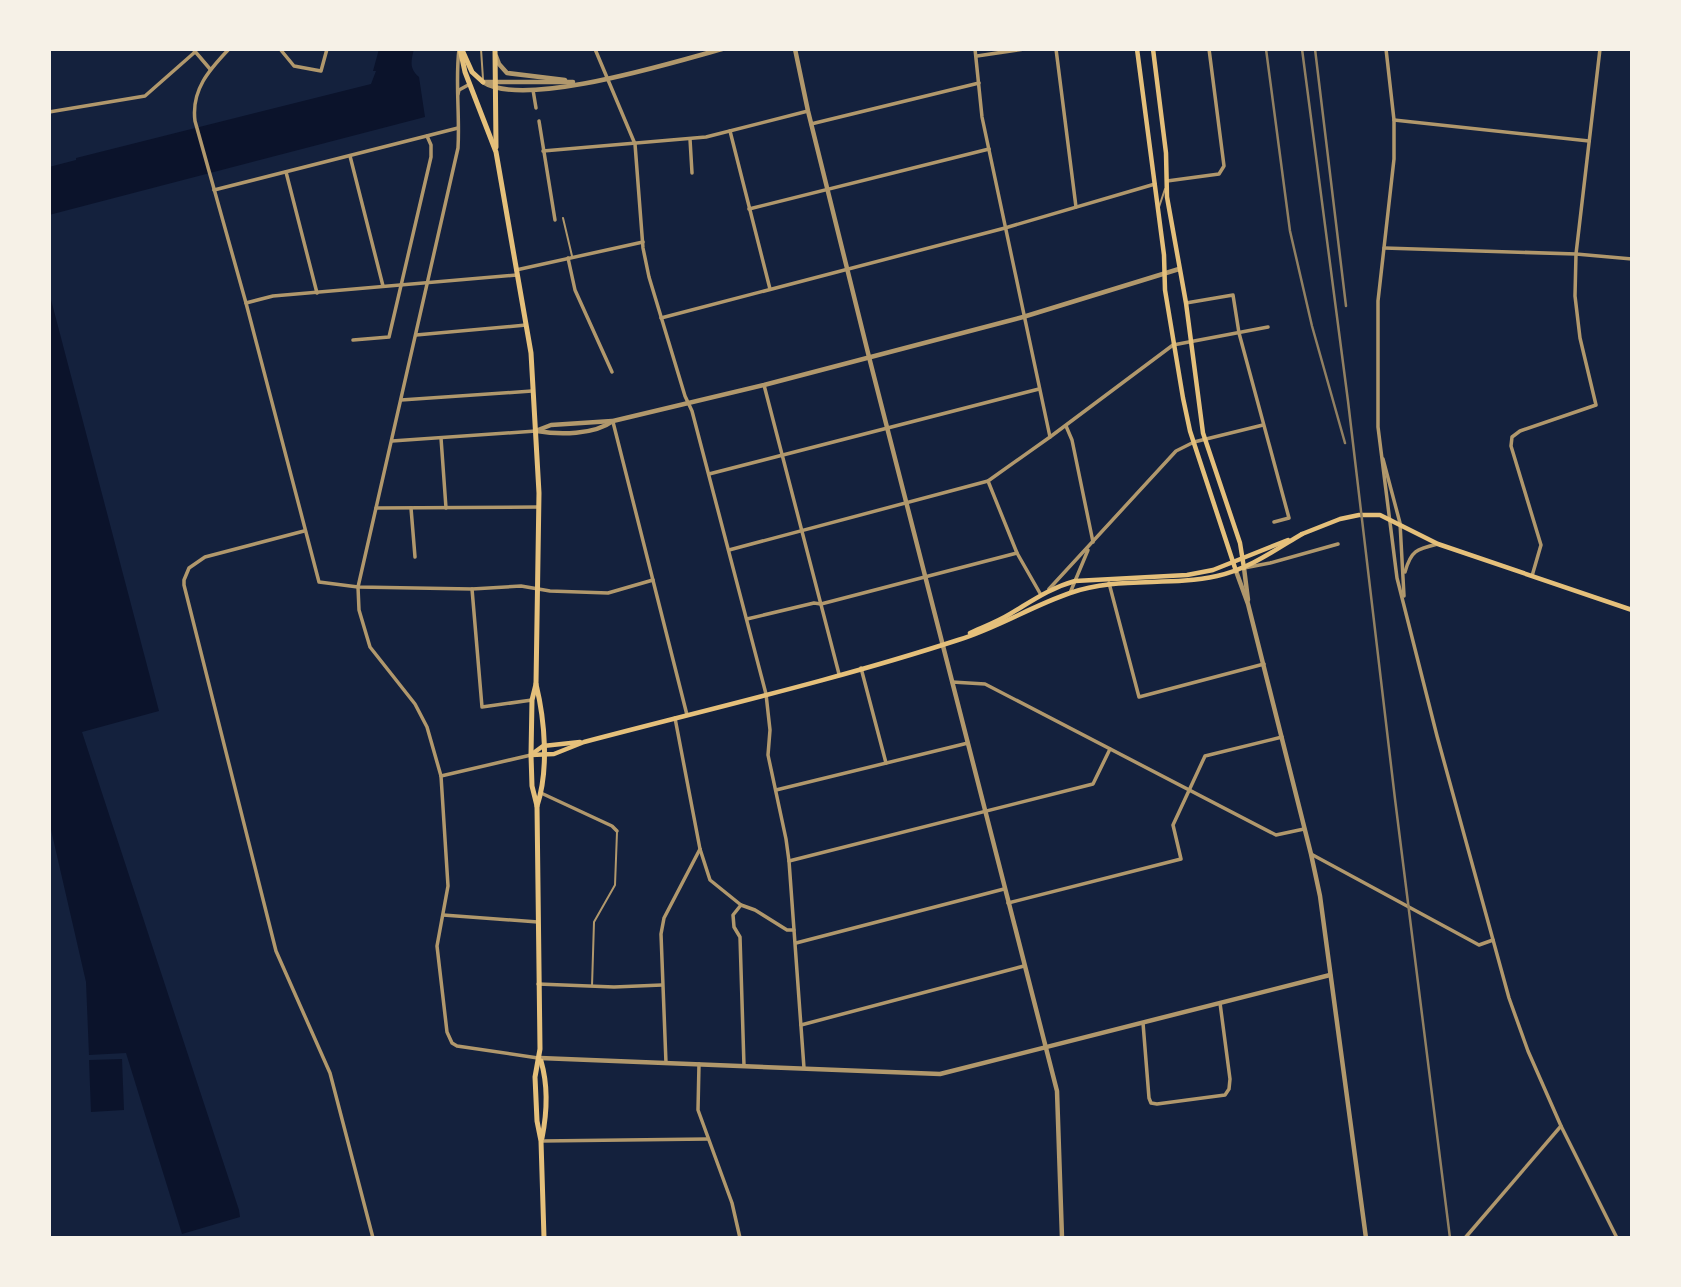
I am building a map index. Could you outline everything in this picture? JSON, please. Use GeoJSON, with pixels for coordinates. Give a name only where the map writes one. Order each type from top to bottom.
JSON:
{"type":"FeatureCollection","features":[{"type":"Feature","properties":{"kind":"main road"},"geometry":{"type":"LineString","coordinates":[[460,49],[472,72],[483,82]]}},
{"type":"Feature","properties":{"kind":"main road"},"geometry":{"type":"LineString","coordinates":[[460,49],[470,84],[496,152]]}},
{"type":"Feature","properties":{"kind":"main road"},"geometry":{"type":"LineString","coordinates":[[1138,49],[1164,255],[1163,273],[1189,431],[1236,571]]}},
{"type":"Feature","properties":{"kind":"main road"},"geometry":{"type":"LineString","coordinates":[[1153,49],[1167,181],[1204,440],[1240,543],[1244,568]]}},
{"type":"Feature","properties":{"kind":"main road"},"geometry":{"type":"LineString","coordinates":[[495,52],[496,152],[527,325],[537,431],[539,507],[536,684],[532,700],[531,755],[532,786],[537,806],[540,1058],[545,1080],[545,1121],[541,1141]]}},
{"type":"Feature","properties":{"kind":"main road"},"geometry":{"type":"LineString","coordinates":[[470,84],[483,82]]}},
{"type":"Feature","properties":{"kind":"main road"},"geometry":{"type":"LineString","coordinates":[[1155,184],[1167,181]]}},
{"type":"Feature","properties":{"kind":"main road"},"geometry":{"type":"LineString","coordinates":[[531,755],[543,756],[584,742],[943,645],[1014,619],[1070,593],[1109,582],[1186,575],[1234,563],[1340,519],[1359,515],[1374,514],[1388,518],[1438,544],[1632,610]]}},
{"type":"Feature","properties":{"kind":"main road"},"geometry":{"type":"LineString","coordinates":[[943,645],[1007,616],[1049,589],[1075,582],[1190,581],[1236,571],[1302,534]]}},
{"type":"Feature","properties":{"kind":"main road"},"geometry":{"type":"LineString","coordinates":[[536,684],[540,700],[543,746],[541,793],[537,806]]}},
{"type":"Feature","properties":{"kind":"main road"},"geometry":{"type":"LineString","coordinates":[[531,755],[543,746],[584,742]]}},
{"type":"Feature","properties":{"kind":"main road"},"geometry":{"type":"LineString","coordinates":[[540,1058],[535,1076],[537,1121],[541,1141],[544,1238]]}},
{"type":"Feature","properties":{"kind":"street"},"geometry":{"type":"LineString","coordinates":[[229,49],[205,76],[196,99],[194,114],[318,582],[358,587],[472,589],[521,586],[608,593],[653,580]]}},
{"type":"Feature","properties":{"kind":"street"},"geometry":{"type":"LineString","coordinates":[[280,49],[294,66],[321,71],[327,49]]}},
{"type":"Feature","properties":{"kind":"street"},"geometry":{"type":"LineString","coordinates":[[460,49],[456,85],[460,114],[456,159],[358,587],[359,610],[370,647],[415,704],[427,727],[441,776],[449,875],[437,946],[447,1032],[452,1043],[457,1046],[540,1058],[940,1074],[1330,975]]}},
{"type":"Feature","properties":{"kind":"street"},"geometry":{"type":"LineString","coordinates":[[595,49],[635,144],[643,242],[649,277],[709,474],[766,694],[770,730],[768,755],[789,861],[804,1069]]}},
{"type":"Feature","properties":{"kind":"street"},"geometry":{"type":"LineString","coordinates":[[483,82],[533,90],[607,79],[722,49]]}},
{"type":"Feature","properties":{"kind":"street"},"geometry":{"type":"LineString","coordinates":[[795,49],[869,357],[1058,1091],[1062,1238]]}},
{"type":"Feature","properties":{"kind":"street"},"geometry":{"type":"LineString","coordinates":[[975,49],[982,117],[1050,437]]}},
{"type":"Feature","properties":{"kind":"street"},"geometry":{"type":"LineString","coordinates":[[977,56],[1024,49]]}},
{"type":"Feature","properties":{"kind":"street"},"geometry":{"type":"LineString","coordinates":[[1056,49],[1076,207]]}},
{"type":"Feature","properties":{"kind":"street"},"geometry":{"type":"LineString","coordinates":[[1167,181],[1219,174],[1223,170],[1209,49]]}},
{"type":"Feature","properties":{"kind":"street"},"geometry":{"type":"LineString","coordinates":[[1387,49],[1394,120],[1393,178],[1378,300],[1381,449],[1397,578],[1437,736],[1510,998],[1528,1051],[1561,1126],[1617,1238]]}},
{"type":"Feature","properties":{"kind":"street"},"geometry":{"type":"LineString","coordinates":[[1532,576],[1541,545],[1511,446],[1512,437],[1520,431],[1596,405],[1580,338],[1575,296],[1576,254],[1600,49]]}},
{"type":"Feature","properties":{"kind":"street"},"geometry":{"type":"LineString","coordinates":[[49,112],[145,96],[194,50],[210,69]]}},
{"type":"Feature","properties":{"kind":"street"},"geometry":{"type":"LineString","coordinates":[[495,52],[499,64],[507,73],[573,82]]}},
{"type":"Feature","properties":{"kind":"street"},"geometry":{"type":"LineString","coordinates":[[497,85],[587,82]]}},
{"type":"Feature","properties":{"kind":"street"},"geometry":{"type":"LineString","coordinates":[[811,124],[979,83]]}},
{"type":"Feature","properties":{"kind":"street"},"geometry":{"type":"LineString","coordinates":[[458,97],[459,90],[470,84]]}},
{"type":"Feature","properties":{"kind":"street"},"geometry":{"type":"LineString","coordinates":[[533,90],[536,108]]}},
{"type":"Feature","properties":{"kind":"street"},"geometry":{"type":"LineString","coordinates":[[543,151],[690,139],[808,111]]}},
{"type":"Feature","properties":{"kind":"street"},"geometry":{"type":"LineString","coordinates":[[1394,120],[1589,141]]}},
{"type":"Feature","properties":{"kind":"street"},"geometry":{"type":"LineString","coordinates":[[539,121],[555,220]]}},
{"type":"Feature","properties":{"kind":"street"},"geometry":{"type":"LineString","coordinates":[[214,190],[458,128]]}},
{"type":"Feature","properties":{"kind":"street"},"geometry":{"type":"LineString","coordinates":[[730,131],[771,290]]}},
{"type":"Feature","properties":{"kind":"street"},"geometry":{"type":"LineString","coordinates":[[353,340],[389,337],[431,157],[428,136]]}},
{"type":"Feature","properties":{"kind":"street"},"geometry":{"type":"LineString","coordinates":[[690,139],[692,173]]}},
{"type":"Feature","properties":{"kind":"street"},"geometry":{"type":"LineString","coordinates":[[749,209],[989,149]]}},
{"type":"Feature","properties":{"kind":"street"},"geometry":{"type":"LineString","coordinates":[[350,156],[383,287]]}},
{"type":"Feature","properties":{"kind":"street"},"geometry":{"type":"LineString","coordinates":[[286,172],[317,293]]}},
{"type":"Feature","properties":{"kind":"street"},"geometry":{"type":"LineString","coordinates":[[661,318],[1005,228],[1155,184]]}},
{"type":"Feature","properties":{"kind":"street"},"geometry":{"type":"LineString","coordinates":[[246,303],[273,296],[428,283],[517,272],[643,242]]}},
{"type":"Feature","properties":{"kind":"street"},"geometry":{"type":"LineString","coordinates":[[1384,247],[1576,254],[1632,260]]}},
{"type":"Feature","properties":{"kind":"street"},"geometry":{"type":"LineString","coordinates":[[570,258],[575,290],[612,372]]}},
{"type":"Feature","properties":{"kind":"street"},"geometry":{"type":"LineString","coordinates":[[537,431],[551,425],[613,421],[764,385],[1023,317],[1179,269]]}},
{"type":"Feature","properties":{"kind":"street"},"geometry":{"type":"LineString","coordinates":[[1186,303],[1233,295],[1239,333],[1289,518],[1274,523]]}},
{"type":"Feature","properties":{"kind":"street"},"geometry":{"type":"LineString","coordinates":[[416,335],[527,325]]}},
{"type":"Feature","properties":{"kind":"street"},"geometry":{"type":"LineString","coordinates":[[729,550],[988,481],[1173,345],[1268,327]]}},
{"type":"Feature","properties":{"kind":"street"},"geometry":{"type":"LineString","coordinates":[[764,385],[839,674]]}},
{"type":"Feature","properties":{"kind":"street"},"geometry":{"type":"LineString","coordinates":[[709,474],[1040,389]]}},
{"type":"Feature","properties":{"kind":"street"},"geometry":{"type":"LineString","coordinates":[[401,400],[534,391]]}},
{"type":"Feature","properties":{"kind":"street"},"geometry":{"type":"LineString","coordinates":[[392,441],[537,431],[576,432],[607,425],[613,421]]}},
{"type":"Feature","properties":{"kind":"street"},"geometry":{"type":"LineString","coordinates":[[613,421],[688,715]]}},
{"type":"Feature","properties":{"kind":"street"},"geometry":{"type":"LineString","coordinates":[[1049,589],[1176,451],[1194,442],[1263,425]]}},
{"type":"Feature","properties":{"kind":"street"},"geometry":{"type":"LineString","coordinates":[[1066,426],[1072,440],[1091,544],[1070,593]]}},
{"type":"Feature","properties":{"kind":"street"},"geometry":{"type":"LineString","coordinates":[[441,438],[446,508]]}},
{"type":"Feature","properties":{"kind":"street"},"geometry":{"type":"LineString","coordinates":[[1381,449],[1400,523],[1404,602]]}},
{"type":"Feature","properties":{"kind":"street"},"geometry":{"type":"LineString","coordinates":[[988,481],[1017,553],[1041,595]]}},
{"type":"Feature","properties":{"kind":"street"},"geometry":{"type":"LineString","coordinates":[[376,508],[539,507]]}},
{"type":"Feature","properties":{"kind":"street"},"geometry":{"type":"LineString","coordinates":[[411,508],[415,558]]}},
{"type":"Feature","properties":{"kind":"street"},"geometry":{"type":"LineString","coordinates":[[304,531],[205,557],[189,568],[184,585],[276,951],[330,1073],[373,1238]]}},
{"type":"Feature","properties":{"kind":"street"},"geometry":{"type":"LineString","coordinates":[[1248,604],[1244,568],[1338,544]]}},
{"type":"Feature","properties":{"kind":"street"},"geometry":{"type":"LineString","coordinates":[[1404,574],[1416,550],[1438,544]]}},
{"type":"Feature","properties":{"kind":"street"},"geometry":{"type":"LineString","coordinates":[[747,619],[814,603],[821,604],[1017,553]]}},
{"type":"Feature","properties":{"kind":"street"},"geometry":{"type":"LineString","coordinates":[[1236,571],[1264,664],[1320,896],[1366,1238]]}},
{"type":"Feature","properties":{"kind":"street"},"geometry":{"type":"LineString","coordinates":[[1109,582],[1139,697],[1264,664]]}},
{"type":"Feature","properties":{"kind":"street"},"geometry":{"type":"LineString","coordinates":[[472,589],[482,708],[532,700]]}},
{"type":"Feature","properties":{"kind":"street"},"geometry":{"type":"LineString","coordinates":[[861,668],[886,763]]}},
{"type":"Feature","properties":{"kind":"street"},"geometry":{"type":"LineString","coordinates":[[952,681],[985,684],[1276,835],[1305,829]]}},
{"type":"Feature","properties":{"kind":"street"},"geometry":{"type":"LineString","coordinates":[[675,718],[700,849],[710,880],[741,905],[755,910],[787,930],[794,930]]}},
{"type":"Feature","properties":{"kind":"street"},"geometry":{"type":"LineString","coordinates":[[1008,903],[1181,859],[1172,825],[1205,757],[1282,737]]}},
{"type":"Feature","properties":{"kind":"street"},"geometry":{"type":"LineString","coordinates":[[776,790],[968,743]]}},
{"type":"Feature","properties":{"kind":"street"},"geometry":{"type":"LineString","coordinates":[[789,861],[1093,783],[1110,749]]}},
{"type":"Feature","properties":{"kind":"street"},"geometry":{"type":"LineString","coordinates":[[441,776],[531,755]]}},
{"type":"Feature","properties":{"kind":"street"},"geometry":{"type":"LineString","coordinates":[[541,793],[612,826],[617,831]]}},
{"type":"Feature","properties":{"kind":"street"},"geometry":{"type":"LineString","coordinates":[[666,1063],[660,952],[664,918],[700,849]]}},
{"type":"Feature","properties":{"kind":"street"},"geometry":{"type":"LineString","coordinates":[[1311,854],[1479,945],[1493,940]]}},
{"type":"Feature","properties":{"kind":"street"},"geometry":{"type":"LineString","coordinates":[[796,943],[1004,889]]}},
{"type":"Feature","properties":{"kind":"street"},"geometry":{"type":"LineString","coordinates":[[741,905],[733,915],[734,927],[740,937],[744,1066]]}},
{"type":"Feature","properties":{"kind":"street"},"geometry":{"type":"LineString","coordinates":[[443,915],[538,922]]}},
{"type":"Feature","properties":{"kind":"street"},"geometry":{"type":"LineString","coordinates":[[802,1024],[1024,966]]}},
{"type":"Feature","properties":{"kind":"street"},"geometry":{"type":"LineString","coordinates":[[538,984],[592,987],[662,985]]}},
{"type":"Feature","properties":{"kind":"street"},"geometry":{"type":"LineString","coordinates":[[1143,1023],[1151,1102],[1157,1104],[1224,1095],[1229,1089],[1230,1079],[1220,1003]]}},
{"type":"Feature","properties":{"kind":"street"},"geometry":{"type":"LineString","coordinates":[[699,1064],[698,1110],[732,1203],[740,1238]]}},
{"type":"Feature","properties":{"kind":"street"},"geometry":{"type":"LineString","coordinates":[[1465,1238],[1561,1126]]}},
{"type":"Feature","properties":{"kind":"street"},"geometry":{"type":"LineString","coordinates":[[541,1141],[708,1139]]}},
{"type":"Feature","properties":{"kind":"lane"},"geometry":{"type":"LineString","coordinates":[[481,49],[483,82]]}},
{"type":"Feature","properties":{"kind":"lane"},"geometry":{"type":"LineString","coordinates":[[1157,212],[1167,181]]}},
{"type":"Feature","properties":{"kind":"lane"},"geometry":{"type":"LineString","coordinates":[[563,218],[570,258]]}},
{"type":"Feature","properties":{"kind":"lane"},"geometry":{"type":"LineString","coordinates":[[592,987],[594,922],[615,885],[617,831]]}},
{"type":"Feature","properties":{"kind":"water"},"geometry":{"type":"Polygon","coordinates":[[[379,49],[414,49],[412,64],[419,77],[425,117],[49,215],[49,167],[371,84],[379,49]]]}},
{"type":"Feature","properties":{"kind":"water"},"geometry":{"type":"Polygon","coordinates":[[[49,292],[159,711],[82,732],[240,1217],[182,1234],[126,1053],[89,1055],[86,982],[49,821],[49,292]]]}},
{"type":"Feature","properties":{"kind":"water"},"geometry":{"type":"Polygon","coordinates":[[[122,1059],[124,1110],[91,1112],[89,1060],[122,1059]]]}},
{"type":"Feature","properties":{"kind":"railway"},"geometry":{"type":"LineString","coordinates":[[1266,49],[1290,231],[1312,326],[1345,443]]}},
{"type":"Feature","properties":{"kind":"railway"},"geometry":{"type":"LineString","coordinates":[[1302,49],[1348,401],[1450,1238]]}},
{"type":"Feature","properties":{"kind":"railway"},"geometry":{"type":"LineString","coordinates":[[1315,49],[1346,306]]}}]}
